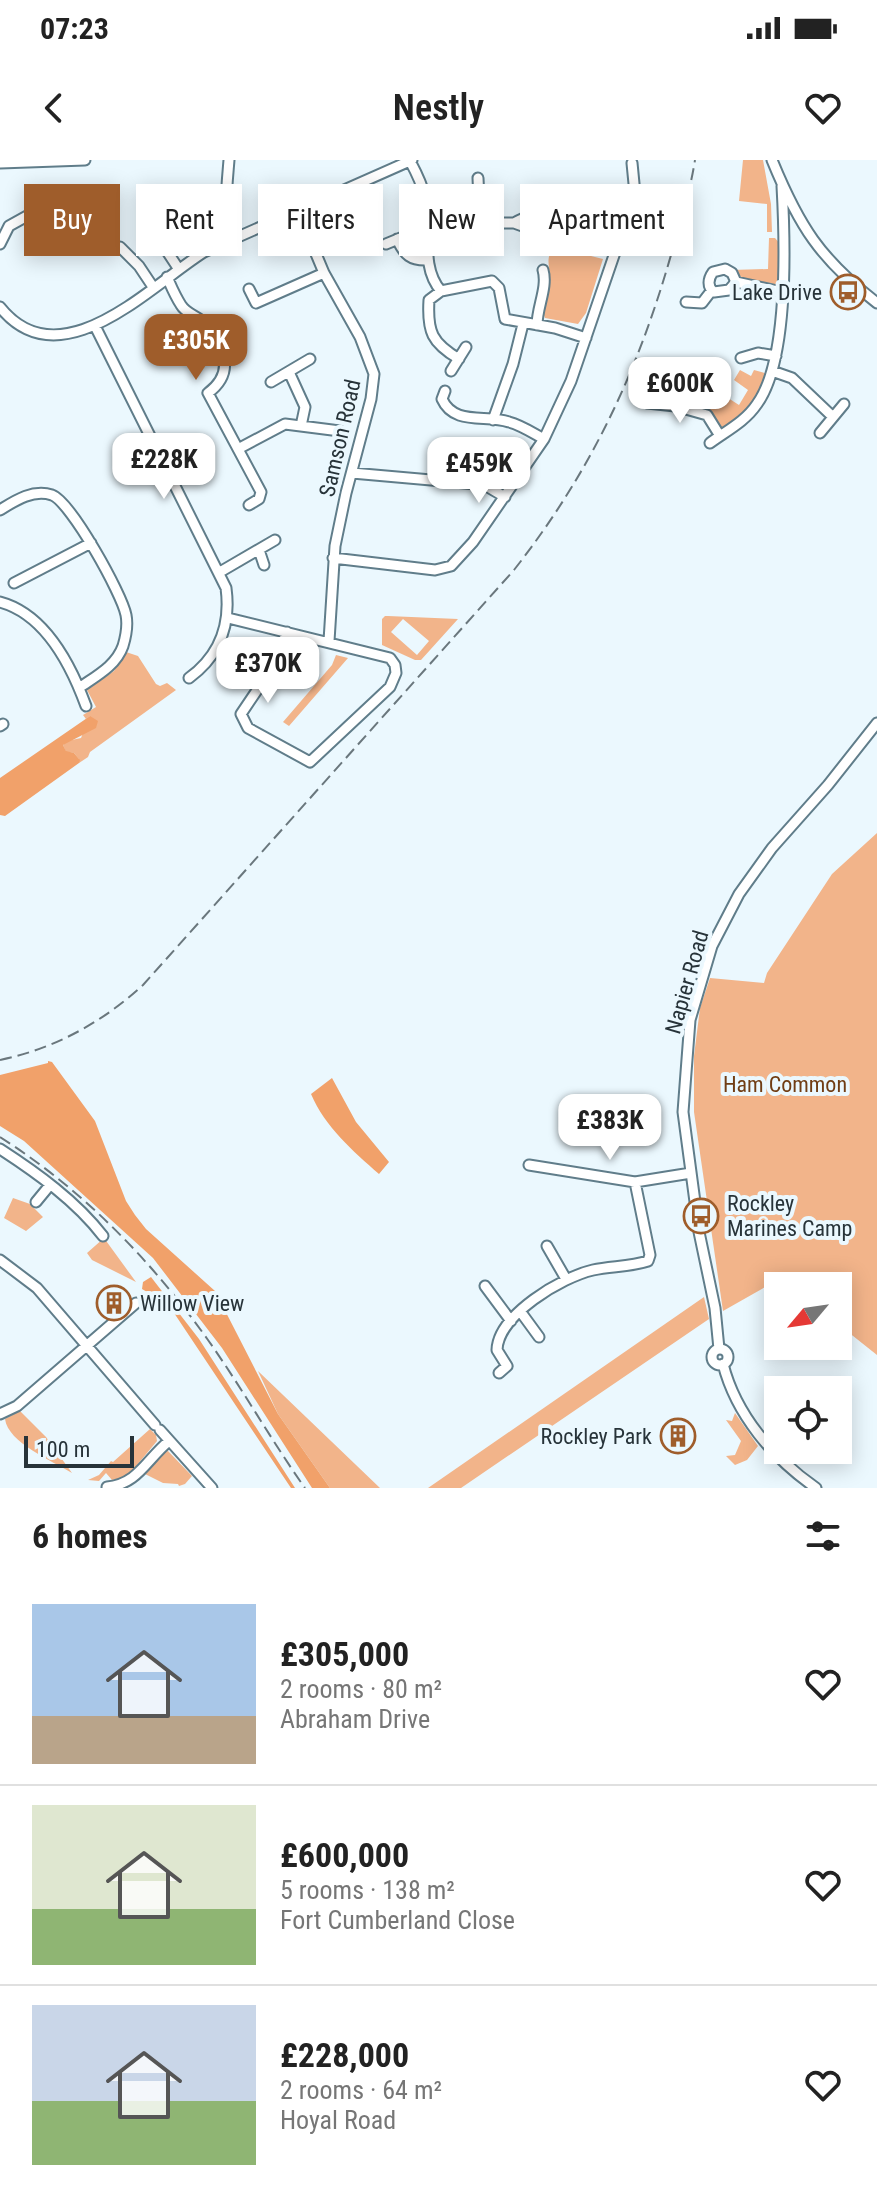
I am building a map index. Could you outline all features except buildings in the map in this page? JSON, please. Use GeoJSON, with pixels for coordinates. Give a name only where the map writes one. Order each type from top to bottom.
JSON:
{"type":"FeatureCollection","features":[{"type":"Feature","properties":{"kind":"street"},"geometry":{"type":"LineString","coordinates":[[0,163],[85,160]]}},
{"type":"Feature","properties":{"kind":"street"},"geometry":{"type":"LineString","coordinates":[[228,184],[229,160]]}},
{"type":"Feature","properties":{"kind":"street"},"geometry":{"type":"LineString","coordinates":[[358,184],[411,160],[420,184]]}},
{"type":"Feature","properties":{"kind":"street"},"geometry":{"type":"LineString","coordinates":[[772,160],[803,228],[834,268],[877,303]]}},
{"type":"Feature","properties":{"kind":"street"},"geometry":{"type":"LineString","coordinates":[[632,163],[634,184]]}},
{"type":"Feature","properties":{"kind":"street"},"geometry":{"type":"LineString","coordinates":[[710,443],[740,422],[758,404],[772,371],[782,292],[785,234],[782,186]]}},
{"type":"Feature","properties":{"kind":"street"},"geometry":{"type":"LineString","coordinates":[[0,244],[9,226],[24,218]]}},
{"type":"Feature","properties":{"kind":"street"},"geometry":{"type":"LineString","coordinates":[[785,234],[803,228]]}},
{"type":"Feature","properties":{"kind":"street"},"geometry":{"type":"LineString","coordinates":[[386,244],[400,238],[407,256],[415,261],[428,260]]}},
{"type":"Feature","properties":{"kind":"street"},"geometry":{"type":"LineString","coordinates":[[120,247],[139,266],[153,287]]}},
{"type":"Feature","properties":{"kind":"street"},"geometry":{"type":"LineString","coordinates":[[170,256],[178,268]]}},
{"type":"Feature","properties":{"kind":"street"},"geometry":{"type":"LineString","coordinates":[[0,307],[21,326],[62,335],[95,326],[124,311],[198,256]]}},
{"type":"Feature","properties":{"kind":"street","name":"Samson Road"},"geometry":{"type":"LineString","coordinates":[[317,256],[360,337],[374,374],[371,399],[333,558],[329,641]]}},
{"type":"Feature","properties":{"kind":"street"},"geometry":{"type":"LineString","coordinates":[[428,256],[437,288],[441,291]]}},
{"type":"Feature","properties":{"kind":"street"},"geometry":{"type":"LineString","coordinates":[[333,558],[435,570],[451,566],[466,551],[544,439],[571,381],[614,256]]}},
{"type":"Feature","properties":{"kind":"street"},"geometry":{"type":"LineString","coordinates":[[686,302],[702,303],[712,290],[710,277],[718,269],[729,271],[736,282]]}},
{"type":"Feature","properties":{"kind":"street"},"geometry":{"type":"LineString","coordinates":[[537,325],[546,281],[543,270]]}},
{"type":"Feature","properties":{"kind":"street"},"geometry":{"type":"LineString","coordinates":[[249,289],[256,303],[324,273]]}},
{"type":"Feature","properties":{"kind":"street"},"geometry":{"type":"LineString","coordinates":[[167,277],[182,308],[204,323],[225,360],[226,372],[219,385],[208,393],[261,492],[259,499],[249,505]]}},
{"type":"Feature","properties":{"kind":"street"},"geometry":{"type":"LineString","coordinates":[[459,359],[442,350],[434,338],[428,304],[431,297],[441,291],[492,281],[500,290],[504,319],[586,338]]}},
{"type":"Feature","properties":{"kind":"street"},"geometry":{"type":"LineString","coordinates":[[736,282],[782,292]]}},
{"type":"Feature","properties":{"kind":"street"},"geometry":{"type":"LineString","coordinates":[[712,290],[726,291],[736,282]]}},
{"type":"Feature","properties":{"kind":"street"},"geometry":{"type":"LineString","coordinates":[[493,420],[523,324]]}},
{"type":"Feature","properties":{"kind":"street"},"geometry":{"type":"LineString","coordinates":[[95,326],[226,588],[228,618],[212,657],[189,678]]}},
{"type":"Feature","properties":{"kind":"street"},"geometry":{"type":"LineString","coordinates":[[451,371],[466,347]]}},
{"type":"Feature","properties":{"kind":"street"},"geometry":{"type":"LineString","coordinates":[[741,358],[758,353],[776,356]]}},
{"type":"Feature","properties":{"kind":"street"},"geometry":{"type":"LineString","coordinates":[[271,382],[310,359]]}},
{"type":"Feature","properties":{"kind":"street"},"geometry":{"type":"LineString","coordinates":[[772,371],[792,378],[833,417]]}},
{"type":"Feature","properties":{"kind":"street"},"geometry":{"type":"LineString","coordinates":[[289,372],[305,407],[301,426]]}},
{"type":"Feature","properties":{"kind":"street"},"geometry":{"type":"LineString","coordinates":[[571,381],[584,385]]}},
{"type":"Feature","properties":{"kind":"street"},"geometry":{"type":"LineString","coordinates":[[445,391],[443,412],[508,421],[544,439]]}},
{"type":"Feature","properties":{"kind":"street"},"geometry":{"type":"LineString","coordinates":[[647,403],[675,406],[707,415],[720,436]]}},
{"type":"Feature","properties":{"kind":"street"},"geometry":{"type":"LineString","coordinates":[[820,433],[844,404]]}},
{"type":"Feature","properties":{"kind":"street"},"geometry":{"type":"LineString","coordinates":[[238,449],[285,424],[340,431]]}},
{"type":"Feature","properties":{"kind":"street"},"geometry":{"type":"LineString","coordinates":[[352,473],[476,484],[505,497]]}},
{"type":"Feature","properties":{"kind":"street"},"geometry":{"type":"LineString","coordinates":[[0,510],[22,497],[40,493],[55,496],[69,509],[91,543],[121,601],[126,614],[123,648],[114,663],[79,688]]}},
{"type":"Feature","properties":{"kind":"street"},"geometry":{"type":"LineString","coordinates":[[220,572],[275,540]]}},
{"type":"Feature","properties":{"kind":"street"},"geometry":{"type":"LineString","coordinates":[[14,583],[91,543]]}},
{"type":"Feature","properties":{"kind":"street"},"geometry":{"type":"LineString","coordinates":[[259,550],[264,565]]}},
{"type":"Feature","properties":{"kind":"street"},"geometry":{"type":"LineString","coordinates":[[0,602],[23,610],[38,621],[79,688],[86,706]]}},
{"type":"Feature","properties":{"kind":"street"},"geometry":{"type":"LineString","coordinates":[[228,618],[329,641],[390,658],[395,665],[396,673],[390,687],[310,762],[248,728],[241,714],[272,668],[287,632]]}},
{"type":"Feature","properties":{"kind":"street","name":"Napier Road"},"geometry":{"type":"LineString","coordinates":[[816,1488],[766,1445],[729,1387],[723,1364],[727,1355],[719,1349],[715,1308],[699,1232],[683,1112],[686,1052],[690,1020],[712,946],[739,894],[772,848],[819,796],[877,723]]}},
{"type":"Feature","properties":{"kind":"street"},"geometry":{"type":"LineString","coordinates":[[0,1149],[50,1185],[90,1220],[103,1236]]}},
{"type":"Feature","properties":{"kind":"street"},"geometry":{"type":"LineString","coordinates":[[529,1165],[635,1182],[691,1173]]}},
{"type":"Feature","properties":{"kind":"street"},"geometry":{"type":"LineString","coordinates":[[499,1373],[507,1366],[497,1350],[497,1343],[520,1311],[566,1279],[648,1261],[650,1255],[635,1182]]}},
{"type":"Feature","properties":{"kind":"street"},"geometry":{"type":"LineString","coordinates":[[36,1202],[50,1185]]}},
{"type":"Feature","properties":{"kind":"street"},"geometry":{"type":"LineString","coordinates":[[547,1246],[566,1279]]}},
{"type":"Feature","properties":{"kind":"street"},"geometry":{"type":"LineString","coordinates":[[0,1260],[37,1288],[212,1488]]}},
{"type":"Feature","properties":{"kind":"street"},"geometry":{"type":"LineString","coordinates":[[485,1286],[511,1321]]}},
{"type":"Feature","properties":{"kind":"street"},"geometry":{"type":"LineString","coordinates":[[0,1414],[17,1406],[136,1303]]}},
{"type":"Feature","properties":{"kind":"street"},"geometry":{"type":"LineString","coordinates":[[520,1311],[539,1337]]}},
{"type":"Feature","properties":{"kind":"street"},"geometry":{"type":"LineString","coordinates":[[107,1487],[131,1481],[154,1453],[169,1441]]}},
{"type":"Feature","properties":{"kind":"green space"},"geometry":{"type":"Polygon","coordinates":[[[743,160],[763,160],[771,204],[772,232],[767,232],[767,204],[739,201],[743,160]]]}},
{"type":"Feature","properties":{"kind":"green space"},"geometry":{"type":"Polygon","coordinates":[[[769,238],[775,238],[781,245],[780,285],[746,280],[731,270],[768,269],[769,238]]]}},
{"type":"Feature","properties":{"kind":"green space"},"geometry":{"type":"Polygon","coordinates":[[[550,256],[603,259],[586,313],[578,324],[545,318],[543,308],[550,283],[550,256]]]}},
{"type":"Feature","properties":{"kind":"green space"},"geometry":{"type":"Polygon","coordinates":[[[740,370],[751,376],[754,370],[768,374],[751,407],[722,429],[718,428],[709,412],[699,408],[700,389],[714,389],[739,405],[748,390],[734,380],[740,370]]]}},
{"type":"Feature","properties":{"kind":"green space"},"geometry":{"type":"Polygon","coordinates":[[[388,616],[458,619],[421,660],[415,660],[382,645],[382,619],[388,616]],[[403,619],[391,632],[417,655],[429,641],[403,619]]]}},
{"type":"Feature","properties":{"kind":"green space"},"geometry":{"type":"Polygon","coordinates":[[[126,652],[138,656],[156,684],[167,683],[176,690],[79,763],[74,753],[66,752],[63,745],[81,738],[90,716],[86,719],[83,715],[96,707],[87,690],[114,671],[126,652]]]}},
{"type":"Feature","properties":{"kind":"green space"},"geometry":{"type":"Polygon","coordinates":[[[336,655],[348,658],[289,726],[283,722],[332,665],[336,655]]]}},
{"type":"Feature","properties":{"kind":"green space","name":"Ham Common"},"geometry":{"type":"Polygon","coordinates":[[[877,833],[877,1355],[852,1335],[852,1272],[764,1272],[764,1288],[723,1311],[694,1112],[694,1056],[700,1008],[710,978],[764,983],[767,973],[832,874],[877,833]]]}},
{"type":"Feature","properties":{"kind":"green space"},"geometry":{"type":"Polygon","coordinates":[[[13,1198],[30,1204],[43,1217],[26,1231],[4,1218],[13,1198]]]}},
{"type":"Feature","properties":{"kind":"green space"},"geometry":{"type":"Polygon","coordinates":[[[104,1238],[136,1282],[92,1260],[87,1253],[104,1238]]]}},
{"type":"Feature","properties":{"kind":"green space"},"geometry":{"type":"Polygon","coordinates":[[[704,1297],[709,1319],[461,1488],[428,1488],[704,1297]]]}},
{"type":"Feature","properties":{"kind":"green space"},"geometry":{"type":"Polygon","coordinates":[[[258,1371],[380,1488],[330,1488],[278,1414],[258,1371]]]}},
{"type":"Feature","properties":{"kind":"green space"},"geometry":{"type":"Polygon","coordinates":[[[20,1411],[46,1437],[72,1473],[14,1436],[5,1419],[20,1411]]]}},
{"type":"Feature","properties":{"kind":"green space"},"geometry":{"type":"Polygon","coordinates":[[[735,1413],[758,1446],[747,1460],[735,1465],[726,1456],[735,1455],[741,1441],[726,1420],[732,1421],[735,1413]]]}},
{"type":"Feature","properties":{"kind":"green space"},"geometry":{"type":"Polygon","coordinates":[[[150,1429],[157,1441],[127,1477],[112,1480],[106,1473],[99,1481],[88,1480],[99,1475],[150,1429]]]}},
{"type":"Feature","properties":{"kind":"green space"},"geometry":{"type":"Polygon","coordinates":[[[168,1451],[192,1476],[185,1484],[163,1483],[145,1474],[163,1452],[168,1451]]]}},
{"type":"Feature","properties":{"kind":"shaded area"},"geometry":{"type":"Polygon","coordinates":[[[90,716],[98,721],[96,728],[63,745],[66,751],[74,753],[79,763],[5,816],[0,815],[0,778],[90,716]]]}},
{"type":"Feature","properties":{"kind":"shaded area"},"geometry":{"type":"Polygon","coordinates":[[[52,1062],[95,1121],[126,1201],[135,1215],[146,1229],[215,1291],[278,1414],[330,1488],[312,1488],[222,1348],[153,1258],[24,1141],[0,1126],[0,1075],[52,1062]]]}},
{"type":"Feature","properties":{"kind":"shaded area"},"geometry":{"type":"Polygon","coordinates":[[[332,1078],[356,1122],[389,1162],[379,1174],[332,1128],[311,1094],[332,1078]]]}},
{"type":"Feature","properties":{"kind":"shaded area"},"geometry":{"type":"Polygon","coordinates":[[[151,1277],[199,1339],[295,1488],[291,1488],[162,1295],[154,1296],[142,1289],[143,1282],[151,1277]]]}},
{"type":"Feature","properties":{"kind":"railway"},"geometry":{"type":"LineString","coordinates":[[0,1060],[40,1049],[77,1032],[111,1011],[143,985],[514,570],[566,497],[626,381],[658,299],[695,160]]}},
{"type":"Feature","properties":{"kind":"railway"},"geometry":{"type":"LineString","coordinates":[[0,1137],[87,1203],[163,1282],[221,1358],[305,1488]]}},
{"type":"Feature","properties":{"kind":"place","name":"Lake Drive"},"geometry":{"type":"Point","coordinates":[848,292]}},
{"type":"Feature","properties":{"kind":"place","name":"Rockley Marines Camp"},"geometry":{"type":"Point","coordinates":[701,1216]}},
{"type":"Feature","properties":{"kind":"place","name":"Willow View"},"geometry":{"type":"Point","coordinates":[114,1303]}},
{"type":"Feature","properties":{"kind":"place","name":"Rockley Park"},"geometry":{"type":"Point","coordinates":[678,1436]}}]}
